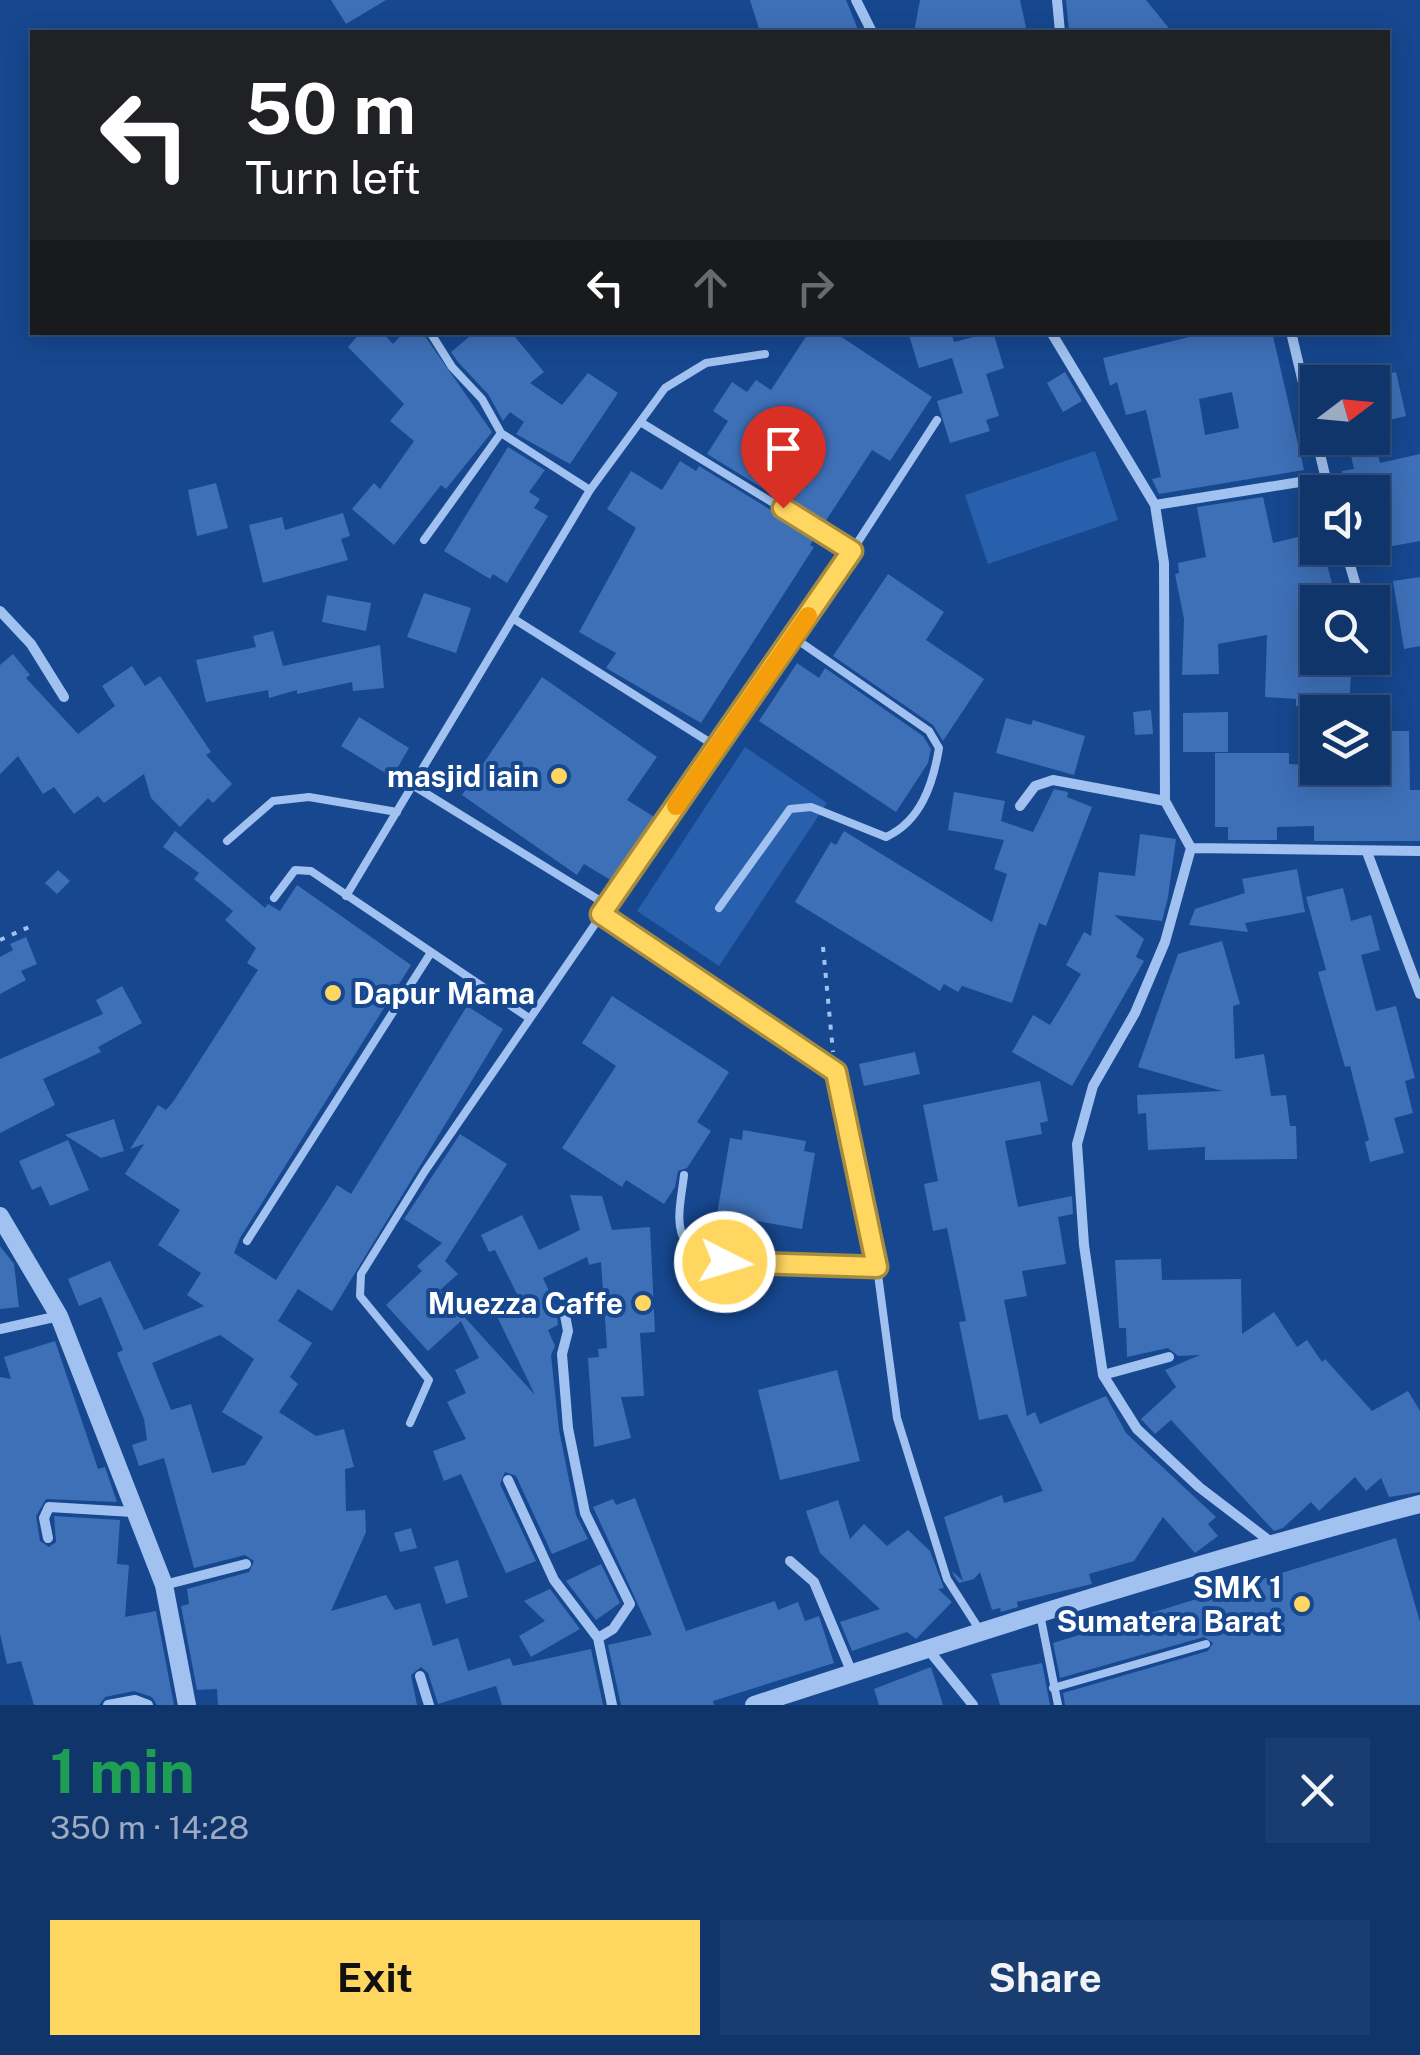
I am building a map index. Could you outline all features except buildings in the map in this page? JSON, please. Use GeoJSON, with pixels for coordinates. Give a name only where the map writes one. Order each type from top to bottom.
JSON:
{"type":"FeatureCollection","features":[{"type":"Feature","properties":{"kind":"street"},"geometry":{"type":"LineString","coordinates":[[856,0],[871,30]]}},
{"type":"Feature","properties":{"kind":"street"},"geometry":{"type":"LineString","coordinates":[[1057,0],[1060,30]]}},
{"type":"Feature","properties":{"kind":"street"},"geometry":{"type":"LineString","coordinates":[[1053,335],[1155,505],[1164,562],[1164,800],[1191,848],[1165,942],[1135,1013],[1093,1086],[1077,1144],[1084,1245],[1103,1375],[1137,1428],[1199,1487],[1272,1542]]}},
{"type":"Feature","properties":{"kind":"street"},"geometry":{"type":"LineString","coordinates":[[1292,335],[1324,475]]}},
{"type":"Feature","properties":{"kind":"street"},"geometry":{"type":"LineString","coordinates":[[1155,505],[1300,482]]}},
{"type":"Feature","properties":{"kind":"street"},"geometry":{"type":"LineString","coordinates":[[0,611],[31,644],[64,697]]}},
{"type":"Feature","properties":{"kind":"street"},"geometry":{"type":"LineString","coordinates":[[1020,806],[1035,786],[1052,780],[1164,800]]}},
{"type":"Feature","properties":{"kind":"street"},"geometry":{"type":"LineString","coordinates":[[1191,848],[1420,852]]}},
{"type":"Feature","properties":{"kind":"street"},"geometry":{"type":"LineString","coordinates":[[1367,852],[1420,994]]}},
{"type":"Feature","properties":{"kind":"street"},"geometry":{"type":"LineString","coordinates":[[0,1218],[59,1316],[164,1585],[187,1705]]}},
{"type":"Feature","properties":{"kind":"street"},"geometry":{"type":"LineString","coordinates":[[564,1310],[568,1331],[562,1354],[568,1428],[585,1512],[630,1604],[612,1629],[598,1638]]}},
{"type":"Feature","properties":{"kind":"street"},"geometry":{"type":"LineString","coordinates":[[0,1329],[59,1316]]}},
{"type":"Feature","properties":{"kind":"street"},"geometry":{"type":"LineString","coordinates":[[1103,1375],[1170,1357]]}},
{"type":"Feature","properties":{"kind":"street"},"geometry":{"type":"LineString","coordinates":[[508,1480],[554,1580],[598,1638],[612,1705]]}},
{"type":"Feature","properties":{"kind":"street"},"geometry":{"type":"LineString","coordinates":[[754,1705],[979,1629],[1272,1542],[1420,1504]]}},
{"type":"Feature","properties":{"kind":"street"},"geometry":{"type":"LineString","coordinates":[[48,1538],[44,1518],[48,1507],[134,1512]]}},
{"type":"Feature","properties":{"kind":"street"},"geometry":{"type":"LineString","coordinates":[[790,1562],[814,1582],[852,1673]]}},
{"type":"Feature","properties":{"kind":"street"},"geometry":{"type":"LineString","coordinates":[[164,1585],[246,1564]]}},
{"type":"Feature","properties":{"kind":"street"},"geometry":{"type":"LineString","coordinates":[[926,1647],[974,1705]]}},
{"type":"Feature","properties":{"kind":"street"},"geometry":{"type":"LineString","coordinates":[[420,1676],[429,1705]]}},
{"type":"Feature","properties":{"kind":"street"},"geometry":{"type":"LineString","coordinates":[[108,1705],[135,1700],[148,1705]]}},
{"type":"Feature","properties":{"kind":"lane"},"geometry":{"type":"LineString","coordinates":[[432,335],[452,367],[482,399],[501,433],[590,490]]}},
{"type":"Feature","properties":{"kind":"lane"},"geometry":{"type":"LineString","coordinates":[[346,896],[590,490],[665,388],[706,364],[765,354]]}},
{"type":"Feature","properties":{"kind":"lane"},"geometry":{"type":"LineString","coordinates":[[410,1422],[429,1380],[360,1296],[361,1274],[529,1018],[852,551],[937,420]]}},
{"type":"Feature","properties":{"kind":"lane"},"geometry":{"type":"LineString","coordinates":[[642,423],[852,551]]}},
{"type":"Feature","properties":{"kind":"lane"},"geometry":{"type":"LineString","coordinates":[[424,540],[501,433]]}},
{"type":"Feature","properties":{"kind":"lane"},"geometry":{"type":"LineString","coordinates":[[514,619],[717,747]]}},
{"type":"Feature","properties":{"kind":"lane"},"geometry":{"type":"LineString","coordinates":[[719,908],[790,809],[811,806],[886,837],[903,829],[935,776],[940,748],[929,731],[793,637]]}},
{"type":"Feature","properties":{"kind":"lane"},"geometry":{"type":"LineString","coordinates":[[414,786],[608,905]]}},
{"type":"Feature","properties":{"kind":"lane"},"geometry":{"type":"LineString","coordinates":[[226,841],[273,802],[309,798],[397,812]]}},
{"type":"Feature","properties":{"kind":"lane"},"geometry":{"type":"LineString","coordinates":[[274,898],[296,870],[311,870],[529,1018]]}},
{"type":"Feature","properties":{"kind":"lane"},"geometry":{"type":"LineString","coordinates":[[601,914],[836,1072],[877,1267],[897,1418],[946,1579],[979,1629]]}},
{"type":"Feature","properties":{"kind":"lane"},"geometry":{"type":"LineString","coordinates":[[247,1241],[430,954]]}},
{"type":"Feature","properties":{"kind":"lane"},"geometry":{"type":"LineString","coordinates":[[684,1176],[679,1221],[687,1243],[702,1256],[767,1267],[877,1267]]}},
{"type":"Feature","properties":{"kind":"lane"},"geometry":{"type":"LineString","coordinates":[[1040,1614],[1058,1705]]}},
{"type":"Feature","properties":{"kind":"lane"},"geometry":{"type":"LineString","coordinates":[[1054,1688],[1206,1644]]}},
{"type":"Feature","properties":{"kind":"path"},"geometry":{"type":"LineString","coordinates":[[0,940],[29,927]]}},
{"type":"Feature","properties":{"kind":"path"},"geometry":{"type":"LineString","coordinates":[[822,947],[836,1072]]}},
{"type":"Feature","properties":{"kind":"shaded area"},"geometry":{"type":"Polygon","coordinates":[[[1095,451],[1118,520],[988,564],[965,495],[1095,451]]]}},
{"type":"Feature","properties":{"kind":"shaded area"},"geometry":{"type":"Polygon","coordinates":[[[745,747],[827,803],[719,966],[637,911],[745,747]]]}},
{"type":"Feature","properties":{"kind":"slow traffic"},"geometry":{"type":"LineString","coordinates":[[676,806],[808,616]]}},
{"type":"Feature","properties":{"kind":"place","name":"masjid iain"},"geometry":{"type":"Point","coordinates":[559,776]}},
{"type":"Feature","properties":{"kind":"place","name":"Dapur Mama"},"geometry":{"type":"Point","coordinates":[333,993]}},
{"type":"Feature","properties":{"kind":"place","name":"Muezza Caffe"},"geometry":{"type":"Point","coordinates":[643,1303]}},
{"type":"Feature","properties":{"kind":"place","name":"SMK 1 Sumatera Barat"},"geometry":{"type":"Point","coordinates":[1302,1604]}},
{"type":"Feature","properties":{"kind":"route"},"geometry":{"type":"LineString","coordinates":[[725,1262],[767,1267],[877,1267],[836,1072],[601,914],[852,551],[783,508]]}}]}
